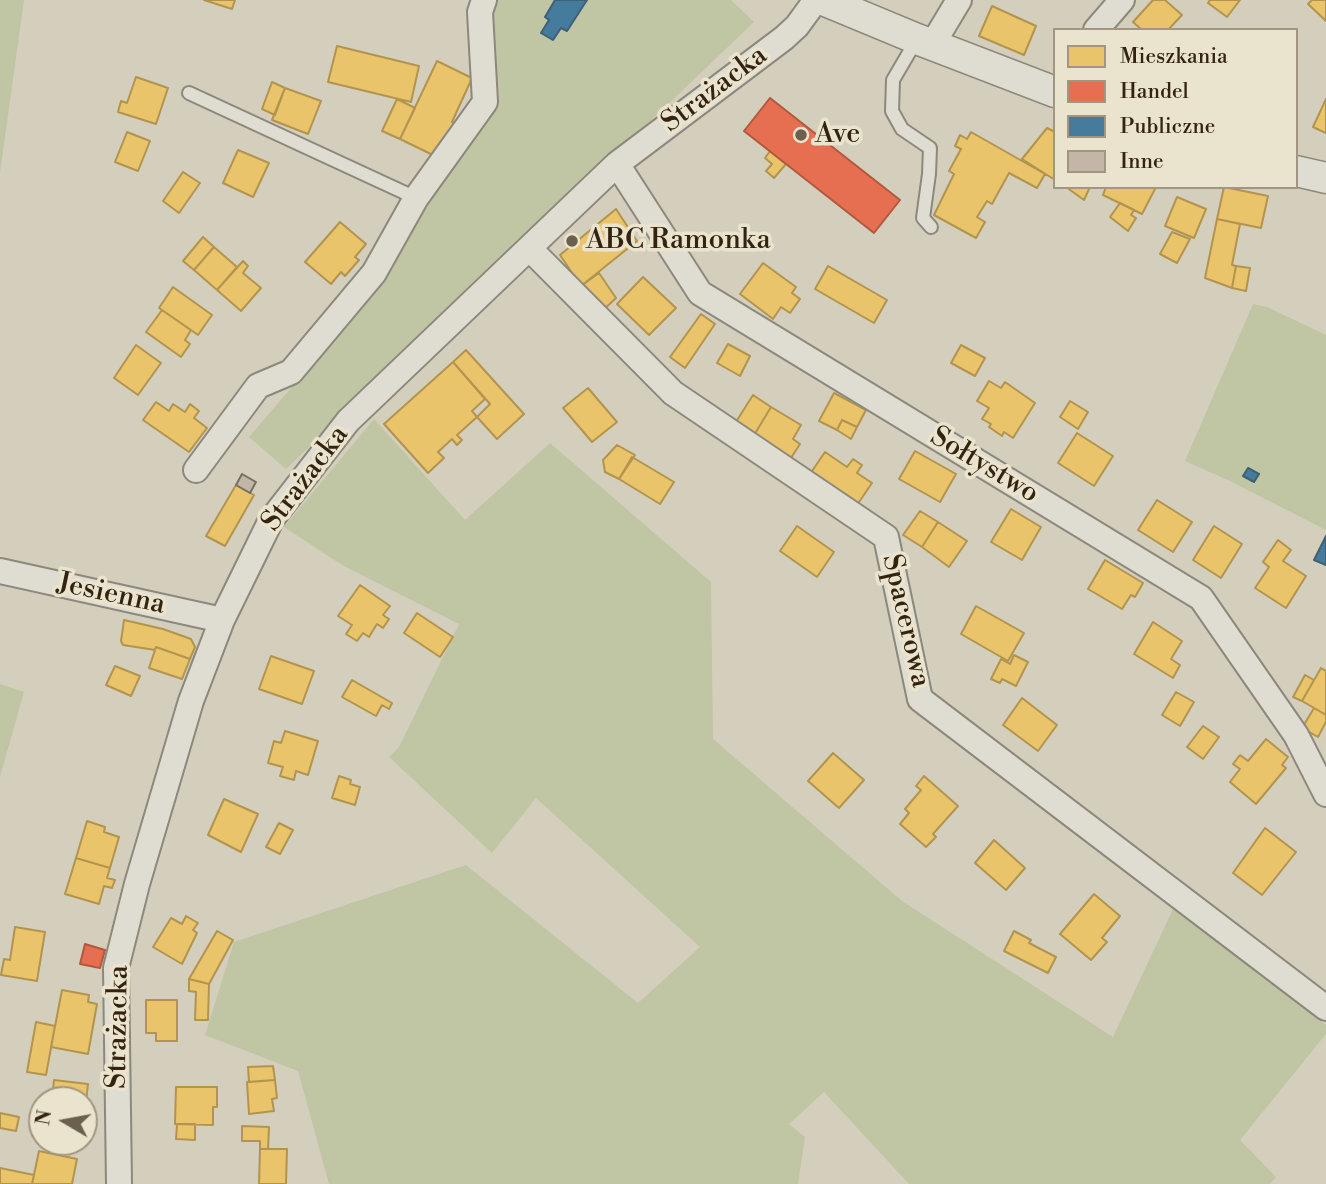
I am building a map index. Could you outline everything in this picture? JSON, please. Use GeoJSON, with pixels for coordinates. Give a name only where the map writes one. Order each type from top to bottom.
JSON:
{"type":"FeatureCollection","features":[{"type":"Feature","properties":{"kind":"street"},"geometry":{"type":"LineString","coordinates":[[197,470],[258,386],[291,372],[374,273],[416,198],[485,102],[480,12],[484,0]]}},
{"type":"Feature","properties":{"kind":"street","name":"Strażacka"},"geometry":{"type":"LineString","coordinates":[[119,1184],[116,968],[137,884],[191,701],[222,620],[271,520],[348,421],[617,164],[784,38],[797,26],[816,0]]}},
{"type":"Feature","properties":{"kind":"street"},"geometry":{"type":"LineString","coordinates":[[823,0],[924,42],[1052,87]]}},
{"type":"Feature","properties":{"kind":"street"},"geometry":{"type":"LineString","coordinates":[[924,42],[959,0]]}},
{"type":"Feature","properties":{"kind":"street"},"geometry":{"type":"LineString","coordinates":[[1098,28],[1122,0]]}},
{"type":"Feature","properties":{"kind":"street","name":"Sołtystwo"},"geometry":{"type":"LineString","coordinates":[[617,164],[700,293],[1201,598],[1296,735],[1326,794]]}},
{"type":"Feature","properties":{"kind":"street"},"geometry":{"type":"LineString","coordinates":[[1298,171],[1326,178]]}},
{"type":"Feature","properties":{"kind":"street","name":"Spacerowa"},"geometry":{"type":"LineString","coordinates":[[530,249],[673,393],[886,537],[920,699],[1326,1008]]}},
{"type":"Feature","properties":{"kind":"street","name":"Jesienna"},"geometry":{"type":"LineString","coordinates":[[0,571],[222,620]]}},
{"type":"Feature","properties":{"kind":"lane"},"geometry":{"type":"LineString","coordinates":[[924,42],[893,80],[892,111],[902,129],[929,148],[929,174],[923,218],[931,227]]}},
{"type":"Feature","properties":{"kind":"lane"},"geometry":{"type":"LineString","coordinates":[[189,93],[416,198]]}},
{"type":"Feature","properties":{"kind":"green space"},"geometry":{"type":"Polygon","coordinates":[[[0,0],[24,0],[0,173],[0,0]]]}},
{"type":"Feature","properties":{"kind":"green space"},"geometry":{"type":"Polygon","coordinates":[[[494,0],[731,0],[754,22],[286,469],[249,437],[352,317],[492,109],[494,0]]]}},
{"type":"Feature","properties":{"kind":"green space"},"geometry":{"type":"Polygon","coordinates":[[[1253,304],[1267,307],[1326,335],[1326,530],[1185,461],[1253,304]]]}},
{"type":"Feature","properties":{"kind":"green space"},"geometry":{"type":"Polygon","coordinates":[[[374,419],[465,520],[550,443],[711,582],[713,739],[902,901],[1113,1037],[1174,907],[1326,1025],[1326,1034],[1240,1140],[1276,1177],[1270,1184],[909,1184],[824,1092],[789,1124],[805,1137],[798,1184],[329,1184],[298,1071],[205,1035],[234,942],[466,865],[638,1003],[700,947],[536,798],[492,853],[389,757],[399,747],[459,624],[342,565],[284,527],[374,419]]]}},
{"type":"Feature","properties":{"kind":"green space"},"geometry":{"type":"Polygon","coordinates":[[[0,684],[24,692],[0,777],[0,684]]]}},
{"type":"Feature","properties":{"kind":"building: Mieszkania"},"geometry":{"type":"Polygon","coordinates":[[[204,0],[235,0],[232,9],[204,0]]]}},
{"type":"Feature","properties":{"kind":"building: Mieszkania"},"geometry":{"type":"Polygon","coordinates":[[[1153,0],[1165,0],[1182,15],[1170,28],[1140,28],[1133,22],[1153,0]]]}},
{"type":"Feature","properties":{"kind":"building: Mieszkania"},"geometry":{"type":"Polygon","coordinates":[[[1210,0],[1240,0],[1227,17],[1208,3],[1210,0]]]}},
{"type":"Feature","properties":{"kind":"building: Mieszkania"},"geometry":{"type":"Polygon","coordinates":[[[1312,0],[1326,0],[1326,21],[1308,4],[1312,0]]]}},
{"type":"Feature","properties":{"kind":"building: Mieszkania"},"geometry":{"type":"Polygon","coordinates":[[[992,6],[1036,26],[1024,55],[979,36],[992,6]]]}},
{"type":"Feature","properties":{"kind":"building: Mieszkania"},"geometry":{"type":"Polygon","coordinates":[[[337,46],[419,66],[411,102],[328,82],[337,46]]]}},
{"type":"Feature","properties":{"kind":"building: Mieszkania"},"geometry":{"type":"Polygon","coordinates":[[[437,61],[472,78],[452,122],[458,125],[441,159],[400,139],[437,61]]]}},
{"type":"Feature","properties":{"kind":"building: Mieszkania"},"geometry":{"type":"Polygon","coordinates":[[[136,77],[168,88],[156,124],[118,112],[121,101],[127,103],[136,77]]]}},
{"type":"Feature","properties":{"kind":"building: Mieszkania"},"geometry":{"type":"Polygon","coordinates":[[[272,82],[285,88],[275,115],[262,109],[272,82]]]}},
{"type":"Feature","properties":{"kind":"building: Mieszkania"},"geometry":{"type":"Polygon","coordinates":[[[285,88],[321,101],[308,134],[272,120],[285,88]]]}},
{"type":"Feature","properties":{"kind":"building: Mieszkania"},"geometry":{"type":"Polygon","coordinates":[[[397,99],[415,108],[400,139],[382,131],[397,99]]]}},
{"type":"Feature","properties":{"kind":"building: Mieszkania"},"geometry":{"type":"Polygon","coordinates":[[[1326,99],[1326,133],[1313,127],[1326,99]]]}},
{"type":"Feature","properties":{"kind":"building: Mieszkania"},"geometry":{"type":"Polygon","coordinates":[[[1047,128],[1053,131],[1053,179],[1022,159],[1047,128]]]}},
{"type":"Feature","properties":{"kind":"building: Mieszkania"},"geometry":{"type":"Polygon","coordinates":[[[127,132],[150,141],[138,171],[115,162],[127,132]]]}},
{"type":"Feature","properties":{"kind":"building: Mieszkania"},"geometry":{"type":"Polygon","coordinates":[[[971,132],[1045,174],[1037,188],[1009,173],[992,204],[987,201],[977,217],[985,222],[976,238],[934,215],[954,174],[949,171],[961,149],[955,146],[960,135],[967,139],[971,132]]]}},
{"type":"Feature","properties":{"kind":"building: Mieszkania"},"geometry":{"type":"Polygon","coordinates":[[[238,150],[269,163],[253,197],[223,183],[238,150]]]}},
{"type":"Feature","properties":{"kind":"building: Mieszkania"},"geometry":{"type":"Polygon","coordinates":[[[770,151],[786,164],[774,178],[766,171],[772,164],[765,158],[770,151]]]}},
{"type":"Feature","properties":{"kind":"building: Mieszkania"},"geometry":{"type":"Polygon","coordinates":[[[183,172],[200,183],[179,213],[163,201],[183,172]]]}},
{"type":"Feature","properties":{"kind":"building: Mieszkania"},"geometry":{"type":"Polygon","coordinates":[[[1069,189],[1089,189],[1084,200],[1069,189]]]}},
{"type":"Feature","properties":{"kind":"building: Mieszkania"},"geometry":{"type":"Polygon","coordinates":[[[1105,189],[1155,189],[1142,214],[1103,195],[1105,189]]]}},
{"type":"Feature","properties":{"kind":"building: Mieszkania"},"geometry":{"type":"Polygon","coordinates":[[[1224,189],[1268,196],[1261,228],[1217,219],[1224,189]]]}},
{"type":"Feature","properties":{"kind":"building: Mieszkania"},"geometry":{"type":"Polygon","coordinates":[[[1177,197],[1206,209],[1194,238],[1165,226],[1177,197]]]}},
{"type":"Feature","properties":{"kind":"building: Mieszkania"},"geometry":{"type":"Polygon","coordinates":[[[1120,203],[1134,210],[1131,215],[1136,218],[1128,231],[1110,217],[1120,203]]]}},
{"type":"Feature","properties":{"kind":"building: Mieszkania"},"geometry":{"type":"Polygon","coordinates":[[[616,209],[637,241],[581,286],[560,255],[616,209]]]}},
{"type":"Feature","properties":{"kind":"building: Mieszkania"},"geometry":{"type":"Polygon","coordinates":[[[1217,219],[1240,224],[1232,265],[1236,266],[1232,288],[1205,278],[1217,219]]]}},
{"type":"Feature","properties":{"kind":"building: Mieszkania"},"geometry":{"type":"Polygon","coordinates":[[[340,222],[366,244],[355,257],[359,260],[345,276],[341,272],[331,284],[305,262],[340,222]]]}},
{"type":"Feature","properties":{"kind":"building: Mieszkania"},"geometry":{"type":"Polygon","coordinates":[[[1172,232],[1190,239],[1177,263],[1160,254],[1172,232]]]}},
{"type":"Feature","properties":{"kind":"building: Mieszkania"},"geometry":{"type":"Polygon","coordinates":[[[203,237],[214,247],[194,270],[183,261],[203,237]]]}},
{"type":"Feature","properties":{"kind":"building: Mieszkania"},"geometry":{"type":"Polygon","coordinates":[[[214,247],[237,267],[217,290],[194,270],[214,247]]]}},
{"type":"Feature","properties":{"kind":"building: Mieszkania"},"geometry":{"type":"Polygon","coordinates":[[[243,261],[248,266],[243,273],[261,288],[241,311],[217,290],[243,261]]]}},
{"type":"Feature","properties":{"kind":"building: Mieszkania"},"geometry":{"type":"Polygon","coordinates":[[[763,263],[796,287],[792,293],[800,299],[790,313],[781,307],[773,319],[740,294],[763,263]]]}},
{"type":"Feature","properties":{"kind":"building: Mieszkania"},"geometry":{"type":"Polygon","coordinates":[[[828,266],[887,300],[874,323],[815,289],[828,266]]]}},
{"type":"Feature","properties":{"kind":"building: Mieszkania"},"geometry":{"type":"Polygon","coordinates":[[[1236,266],[1250,268],[1246,291],[1232,288],[1236,266]]]}},
{"type":"Feature","properties":{"kind":"building: Mieszkania"},"geometry":{"type":"Polygon","coordinates":[[[599,273],[616,298],[600,313],[581,286],[599,273]]]}},
{"type":"Feature","properties":{"kind":"building: Mieszkania"},"geometry":{"type":"Polygon","coordinates":[[[643,277],[676,308],[649,335],[617,304],[643,277]]]}},
{"type":"Feature","properties":{"kind":"building: Mieszkania"},"geometry":{"type":"Polygon","coordinates":[[[173,287],[212,315],[198,335],[159,308],[173,287]]]}},
{"type":"Feature","properties":{"kind":"building: Mieszkania"},"geometry":{"type":"Polygon","coordinates":[[[162,310],[191,330],[185,340],[190,344],[181,357],[146,332],[162,310]]]}},
{"type":"Feature","properties":{"kind":"building: Mieszkania"},"geometry":{"type":"Polygon","coordinates":[[[701,314],[715,324],[685,368],[670,357],[701,314]]]}},
{"type":"Feature","properties":{"kind":"building: Mieszkania"},"geometry":{"type":"Polygon","coordinates":[[[728,344],[750,356],[740,376],[717,363],[728,344]]]}},
{"type":"Feature","properties":{"kind":"building: Mieszkania"},"geometry":{"type":"Polygon","coordinates":[[[136,345],[161,363],[138,395],[114,378],[136,345]]]}},
{"type":"Feature","properties":{"kind":"building: Mieszkania"},"geometry":{"type":"Polygon","coordinates":[[[961,345],[985,358],[975,376],[951,363],[961,345]]]}},
{"type":"Feature","properties":{"kind":"building: Mieszkania"},"geometry":{"type":"Polygon","coordinates":[[[466,350],[524,414],[497,439],[477,417],[490,404],[453,362],[466,350]]]}},
{"type":"Feature","properties":{"kind":"building: Mieszkania"},"geometry":{"type":"Polygon","coordinates":[[[453,362],[485,399],[472,411],[477,417],[457,435],[462,440],[457,445],[452,439],[438,452],[444,458],[428,473],[384,424],[453,362]]]}},
{"type":"Feature","properties":{"kind":"building: Mieszkania"},"geometry":{"type":"Polygon","coordinates":[[[989,381],[1001,388],[1005,382],[1035,403],[1013,438],[1004,432],[1002,436],[982,419],[989,408],[977,401],[989,381]]]}},
{"type":"Feature","properties":{"kind":"building: Mieszkania"},"geometry":{"type":"Polygon","coordinates":[[[588,388],[617,422],[592,442],[563,408],[588,388]]]}},
{"type":"Feature","properties":{"kind":"building: Mieszkania"},"geometry":{"type":"Polygon","coordinates":[[[834,393],[866,410],[857,427],[842,420],[837,430],[819,421],[834,393]]]}},
{"type":"Feature","properties":{"kind":"building: Mieszkania"},"geometry":{"type":"Polygon","coordinates":[[[753,395],[771,407],[753,437],[734,425],[753,395]]]}},
{"type":"Feature","properties":{"kind":"building: Mieszkania"},"geometry":{"type":"Polygon","coordinates":[[[1070,401],[1088,412],[1078,429],[1060,417],[1070,401]]]}},
{"type":"Feature","properties":{"kind":"building: Mieszkania"},"geometry":{"type":"Polygon","coordinates":[[[156,402],[169,411],[173,404],[185,412],[190,404],[199,411],[194,418],[207,428],[189,452],[143,420],[156,402]]]}},
{"type":"Feature","properties":{"kind":"building: Mieszkania"},"geometry":{"type":"Polygon","coordinates":[[[771,407],[801,425],[793,439],[800,444],[791,458],[753,437],[771,407]]]}},
{"type":"Feature","properties":{"kind":"building: Mieszkania"},"geometry":{"type":"Polygon","coordinates":[[[842,420],[857,427],[851,439],[837,430],[842,420]]]}},
{"type":"Feature","properties":{"kind":"building: Mieszkania"},"geometry":{"type":"Polygon","coordinates":[[[1077,433],[1113,456],[1094,486],[1058,463],[1077,433]]]}},
{"type":"Feature","properties":{"kind":"building: Mieszkania"},"geometry":{"type":"Polygon","coordinates":[[[617,445],[635,455],[619,479],[605,472],[603,460],[617,445]]]}},
{"type":"Feature","properties":{"kind":"building: Mieszkania"},"geometry":{"type":"Polygon","coordinates":[[[915,451],[956,474],[940,502],[899,479],[915,451]]]}},
{"type":"Feature","properties":{"kind":"building: Mieszkania"},"geometry":{"type":"Polygon","coordinates":[[[825,452],[847,467],[853,459],[862,465],[857,473],[872,483],[857,505],[810,474],[825,452]]]}},
{"type":"Feature","properties":{"kind":"building: Mieszkania"},"geometry":{"type":"Polygon","coordinates":[[[632,457],[674,482],[660,504],[619,479],[632,457]]]}},
{"type":"Feature","properties":{"kind":"building: Mieszkania"},"geometry":{"type":"Polygon","coordinates":[[[236,485],[254,495],[225,546],[206,536],[236,485]]]}},
{"type":"Feature","properties":{"kind":"building: Mieszkania"},"geometry":{"type":"Polygon","coordinates":[[[1157,500],[1192,522],[1173,552],[1138,530],[1157,500]]]}},
{"type":"Feature","properties":{"kind":"building: Mieszkania"},"geometry":{"type":"Polygon","coordinates":[[[1011,509],[1041,527],[1022,560],[991,542],[1011,509]]]}},
{"type":"Feature","properties":{"kind":"building: Mieszkania"},"geometry":{"type":"Polygon","coordinates":[[[920,511],[938,522],[922,547],[903,535],[920,511]]]}},
{"type":"Feature","properties":{"kind":"building: Mieszkania"},"geometry":{"type":"Polygon","coordinates":[[[938,522],[967,541],[949,567],[922,547],[938,522]]]}},
{"type":"Feature","properties":{"kind":"building: Mieszkania"},"geometry":{"type":"Polygon","coordinates":[[[797,526],[834,552],[817,577],[780,551],[797,526]]]}},
{"type":"Feature","properties":{"kind":"building: Mieszkania"},"geometry":{"type":"Polygon","coordinates":[[[1214,526],[1242,544],[1221,578],[1193,560],[1214,526]]]}},
{"type":"Feature","properties":{"kind":"building: Mieszkania"},"geometry":{"type":"Polygon","coordinates":[[[1278,540],[1291,550],[1283,561],[1306,576],[1286,608],[1255,588],[1269,567],[1263,562],[1278,540]]]}},
{"type":"Feature","properties":{"kind":"building: Mieszkania"},"geometry":{"type":"Polygon","coordinates":[[[1105,560],[1143,583],[1135,597],[1131,595],[1122,609],[1088,589],[1105,560]]]}},
{"type":"Feature","properties":{"kind":"building: Mieszkania"},"geometry":{"type":"Polygon","coordinates":[[[360,585],[390,606],[383,615],[389,619],[383,628],[377,624],[369,637],[363,633],[357,641],[346,634],[352,625],[338,616],[360,585]]]}},
{"type":"Feature","properties":{"kind":"building: Mieszkania"},"geometry":{"type":"Polygon","coordinates":[[[976,606],[1024,633],[1008,661],[961,634],[976,606]]]}},
{"type":"Feature","properties":{"kind":"building: Mieszkania"},"geometry":{"type":"Polygon","coordinates":[[[417,613],[453,637],[440,657],[404,633],[417,613]]]}},
{"type":"Feature","properties":{"kind":"building: Mieszkania"},"geometry":{"type":"Polygon","coordinates":[[[124,620],[191,639],[195,647],[190,659],[156,647],[155,650],[123,645],[121,641],[124,620]]]}},
{"type":"Feature","properties":{"kind":"building: Mieszkania"},"geometry":{"type":"Polygon","coordinates":[[[1153,622],[1182,641],[1171,659],[1180,665],[1173,678],[1134,654],[1153,622]]]}},
{"type":"Feature","properties":{"kind":"building: Mieszkania"},"geometry":{"type":"Polygon","coordinates":[[[156,647],[190,659],[182,679],[149,668],[156,647]]]}},
{"type":"Feature","properties":{"kind":"building: Mieszkania"},"geometry":{"type":"Polygon","coordinates":[[[1014,655],[1028,662],[1016,686],[1002,679],[1000,683],[991,679],[1001,659],[1010,664],[1014,655]]]}},
{"type":"Feature","properties":{"kind":"building: Mieszkania"},"geometry":{"type":"Polygon","coordinates":[[[271,656],[314,671],[302,704],[259,689],[271,656]]]}},
{"type":"Feature","properties":{"kind":"building: Mieszkania"},"geometry":{"type":"Polygon","coordinates":[[[115,666],[140,676],[131,696],[106,685],[115,666]]]}},
{"type":"Feature","properties":{"kind":"building: Mieszkania"},"geometry":{"type":"Polygon","coordinates":[[[1321,668],[1326,671],[1326,715],[1302,701],[1321,668]]]}},
{"type":"Feature","properties":{"kind":"building: Mieszkania"},"geometry":{"type":"Polygon","coordinates":[[[1305,675],[1314,680],[1302,701],[1293,697],[1305,675]]]}},
{"type":"Feature","properties":{"kind":"building: Mieszkania"},"geometry":{"type":"Polygon","coordinates":[[[352,680],[392,703],[389,709],[382,705],[376,716],[342,697],[352,680]]]}},
{"type":"Feature","properties":{"kind":"building: Mieszkania"},"geometry":{"type":"Polygon","coordinates":[[[1176,692],[1194,702],[1180,726],[1162,715],[1176,692]]]}},
{"type":"Feature","properties":{"kind":"building: Mieszkania"},"geometry":{"type":"Polygon","coordinates":[[[1022,698],[1057,725],[1038,751],[1003,725],[1022,698]]]}},
{"type":"Feature","properties":{"kind":"building: Mieszkania"},"geometry":{"type":"Polygon","coordinates":[[[1314,708],[1326,715],[1326,722],[1318,737],[1302,728],[1314,708]]]}},
{"type":"Feature","properties":{"kind":"building: Mieszkania"},"geometry":{"type":"Polygon","coordinates":[[[1203,726],[1219,737],[1203,759],[1187,747],[1203,726]]]}},
{"type":"Feature","properties":{"kind":"building: Mieszkania"},"geometry":{"type":"Polygon","coordinates":[[[285,731],[318,741],[308,775],[296,771],[294,780],[280,776],[283,767],[268,763],[274,741],[281,743],[285,731]]]}},
{"type":"Feature","properties":{"kind":"building: Mieszkania"},"geometry":{"type":"Polygon","coordinates":[[[1266,739],[1288,757],[1282,765],[1286,768],[1256,804],[1230,782],[1240,769],[1233,764],[1240,755],[1248,761],[1266,739]]]}},
{"type":"Feature","properties":{"kind":"building: Mieszkania"},"geometry":{"type":"Polygon","coordinates":[[[833,753],[864,780],[839,808],[808,781],[833,753]]]}},
{"type":"Feature","properties":{"kind":"building: Mieszkania"},"geometry":{"type":"Polygon","coordinates":[[[339,776],[360,787],[355,805],[332,798],[339,776]]]}},
{"type":"Feature","properties":{"kind":"building: Mieszkania"},"geometry":{"type":"Polygon","coordinates":[[[924,776],[958,806],[933,834],[936,837],[926,847],[900,824],[909,813],[905,809],[921,790],[916,786],[924,776]]]}},
{"type":"Feature","properties":{"kind":"building: Mieszkania"},"geometry":{"type":"Polygon","coordinates":[[[224,799],[258,814],[241,852],[208,835],[224,799]]]}},
{"type":"Feature","properties":{"kind":"building: Mieszkania"},"geometry":{"type":"Polygon","coordinates":[[[87,821],[105,827],[104,832],[119,837],[110,868],[76,858],[87,821]]]}},
{"type":"Feature","properties":{"kind":"building: Mieszkania"},"geometry":{"type":"Polygon","coordinates":[[[279,823],[293,830],[280,854],[266,847],[279,823]]]}},
{"type":"Feature","properties":{"kind":"building: Mieszkania"},"geometry":{"type":"Polygon","coordinates":[[[1265,828],[1296,852],[1262,895],[1233,873],[1265,828]]]}},
{"type":"Feature","properties":{"kind":"building: Mieszkania"},"geometry":{"type":"Polygon","coordinates":[[[994,840],[1025,868],[1006,890],[975,863],[994,840]]]}},
{"type":"Feature","properties":{"kind":"building: Mieszkania"},"geometry":{"type":"Polygon","coordinates":[[[76,858],[110,868],[107,878],[115,880],[112,888],[104,886],[99,904],[65,894],[76,858]]]}},
{"type":"Feature","properties":{"kind":"building: Mieszkania"},"geometry":{"type":"Polygon","coordinates":[[[1094,894],[1120,916],[1102,938],[1107,942],[1091,960],[1060,934],[1094,894]]]}},
{"type":"Feature","properties":{"kind":"building: Mieszkania"},"geometry":{"type":"Polygon","coordinates":[[[186,916],[198,923],[193,930],[197,933],[182,964],[153,947],[171,918],[182,924],[186,916]]]}},
{"type":"Feature","properties":{"kind":"building: Mieszkania"},"geometry":{"type":"Polygon","coordinates":[[[15,927],[45,932],[37,981],[1,975],[4,959],[10,960],[15,927]]]}},
{"type":"Feature","properties":{"kind":"building: Mieszkania"},"geometry":{"type":"Polygon","coordinates":[[[217,931],[233,940],[209,984],[189,979],[217,931]]]}},
{"type":"Feature","properties":{"kind":"building: Mieszkania"},"geometry":{"type":"Polygon","coordinates":[[[1014,931],[1031,940],[1029,943],[1056,957],[1048,973],[1004,951],[1014,931]]]}},
{"type":"Feature","properties":{"kind":"building: Mieszkania"},"geometry":{"type":"Polygon","coordinates":[[[189,979],[209,984],[208,1020],[195,1020],[196,992],[189,991],[189,979]]]}},
{"type":"Feature","properties":{"kind":"building: Mieszkania"},"geometry":{"type":"Polygon","coordinates":[[[62,990],[89,995],[88,1002],[97,1004],[88,1054],[51,1047],[62,990]]]}},
{"type":"Feature","properties":{"kind":"building: Mieszkania"},"geometry":{"type":"Polygon","coordinates":[[[146,1000],[177,1000],[177,1041],[156,1041],[156,1033],[146,1033],[146,1000]]]}},
{"type":"Feature","properties":{"kind":"building: Mieszkania"},"geometry":{"type":"Polygon","coordinates":[[[36,1022],[55,1026],[46,1075],[27,1072],[36,1022]]]}},
{"type":"Feature","properties":{"kind":"building: Mieszkania"},"geometry":{"type":"Polygon","coordinates":[[[273,1066],[275,1080],[249,1082],[248,1067],[273,1066]]]}},
{"type":"Feature","properties":{"kind":"building: Mieszkania"},"geometry":{"type":"Polygon","coordinates":[[[54,1080],[88,1084],[88,1086],[53,1086],[54,1080]]]}},
{"type":"Feature","properties":{"kind":"building: Mieszkania"},"geometry":{"type":"Polygon","coordinates":[[[275,1080],[277,1098],[272,1099],[274,1111],[249,1114],[247,1082],[275,1080]]]}},
{"type":"Feature","properties":{"kind":"building: Mieszkania"},"geometry":{"type":"Polygon","coordinates":[[[176,1087],[217,1087],[213,1125],[175,1124],[176,1087]]]}},
{"type":"Feature","properties":{"kind":"building: Mieszkania"},"geometry":{"type":"Polygon","coordinates":[[[0,1113],[19,1117],[16,1131],[0,1128],[0,1113]]]}},
{"type":"Feature","properties":{"kind":"building: Mieszkania"},"geometry":{"type":"Polygon","coordinates":[[[177,1124],[195,1124],[195,1140],[176,1139],[177,1124]]]}},
{"type":"Feature","properties":{"kind":"building: Mieszkania"},"geometry":{"type":"Polygon","coordinates":[[[242,1126],[269,1127],[268,1149],[260,1149],[260,1141],[242,1141],[242,1126]]]}},
{"type":"Feature","properties":{"kind":"building: Mieszkania"},"geometry":{"type":"Polygon","coordinates":[[[260,1149],[287,1149],[286,1184],[259,1184],[260,1149]]]}},
{"type":"Feature","properties":{"kind":"building: Mieszkania"},"geometry":{"type":"Polygon","coordinates":[[[38,1156],[77,1159],[72,1184],[32,1184],[38,1156]]]}},
{"type":"Feature","properties":{"kind":"building: Mieszkania"},"geometry":{"type":"Polygon","coordinates":[[[0,1168],[34,1175],[32,1184],[0,1184],[0,1168]]]}},
{"type":"Feature","properties":{"kind":"building: Handel"},"geometry":{"type":"Polygon","coordinates":[[[770,98],[900,200],[874,233],[744,131],[770,98]]]}},
{"type":"Feature","properties":{"kind":"building: Handel"},"geometry":{"type":"Polygon","coordinates":[[[85,944],[105,950],[100,968],[80,964],[85,944]]]}},
{"type":"Feature","properties":{"kind":"building: Publiczne"},"geometry":{"type":"Polygon","coordinates":[[[555,0],[587,0],[567,31],[561,28],[553,40],[541,33],[549,20],[545,17],[555,0]]]}},
{"type":"Feature","properties":{"kind":"building: Publiczne"},"geometry":{"type":"Polygon","coordinates":[[[1248,468],[1259,474],[1254,482],[1243,476],[1248,468]]]}},
{"type":"Feature","properties":{"kind":"building: Publiczne"},"geometry":{"type":"Polygon","coordinates":[[[1326,536],[1326,565],[1314,560],[1326,536]]]}},
{"type":"Feature","properties":{"kind":"building: Inne"},"geometry":{"type":"Polygon","coordinates":[[[242,474],[256,482],[250,493],[236,485],[242,474]]]}},
{"type":"Feature","properties":{"kind":"place","name":"Ave"},"geometry":{"type":"Point","coordinates":[801,135]}},
{"type":"Feature","properties":{"kind":"place","name":"ABC Ramonka"},"geometry":{"type":"Point","coordinates":[572,241]}}]}
